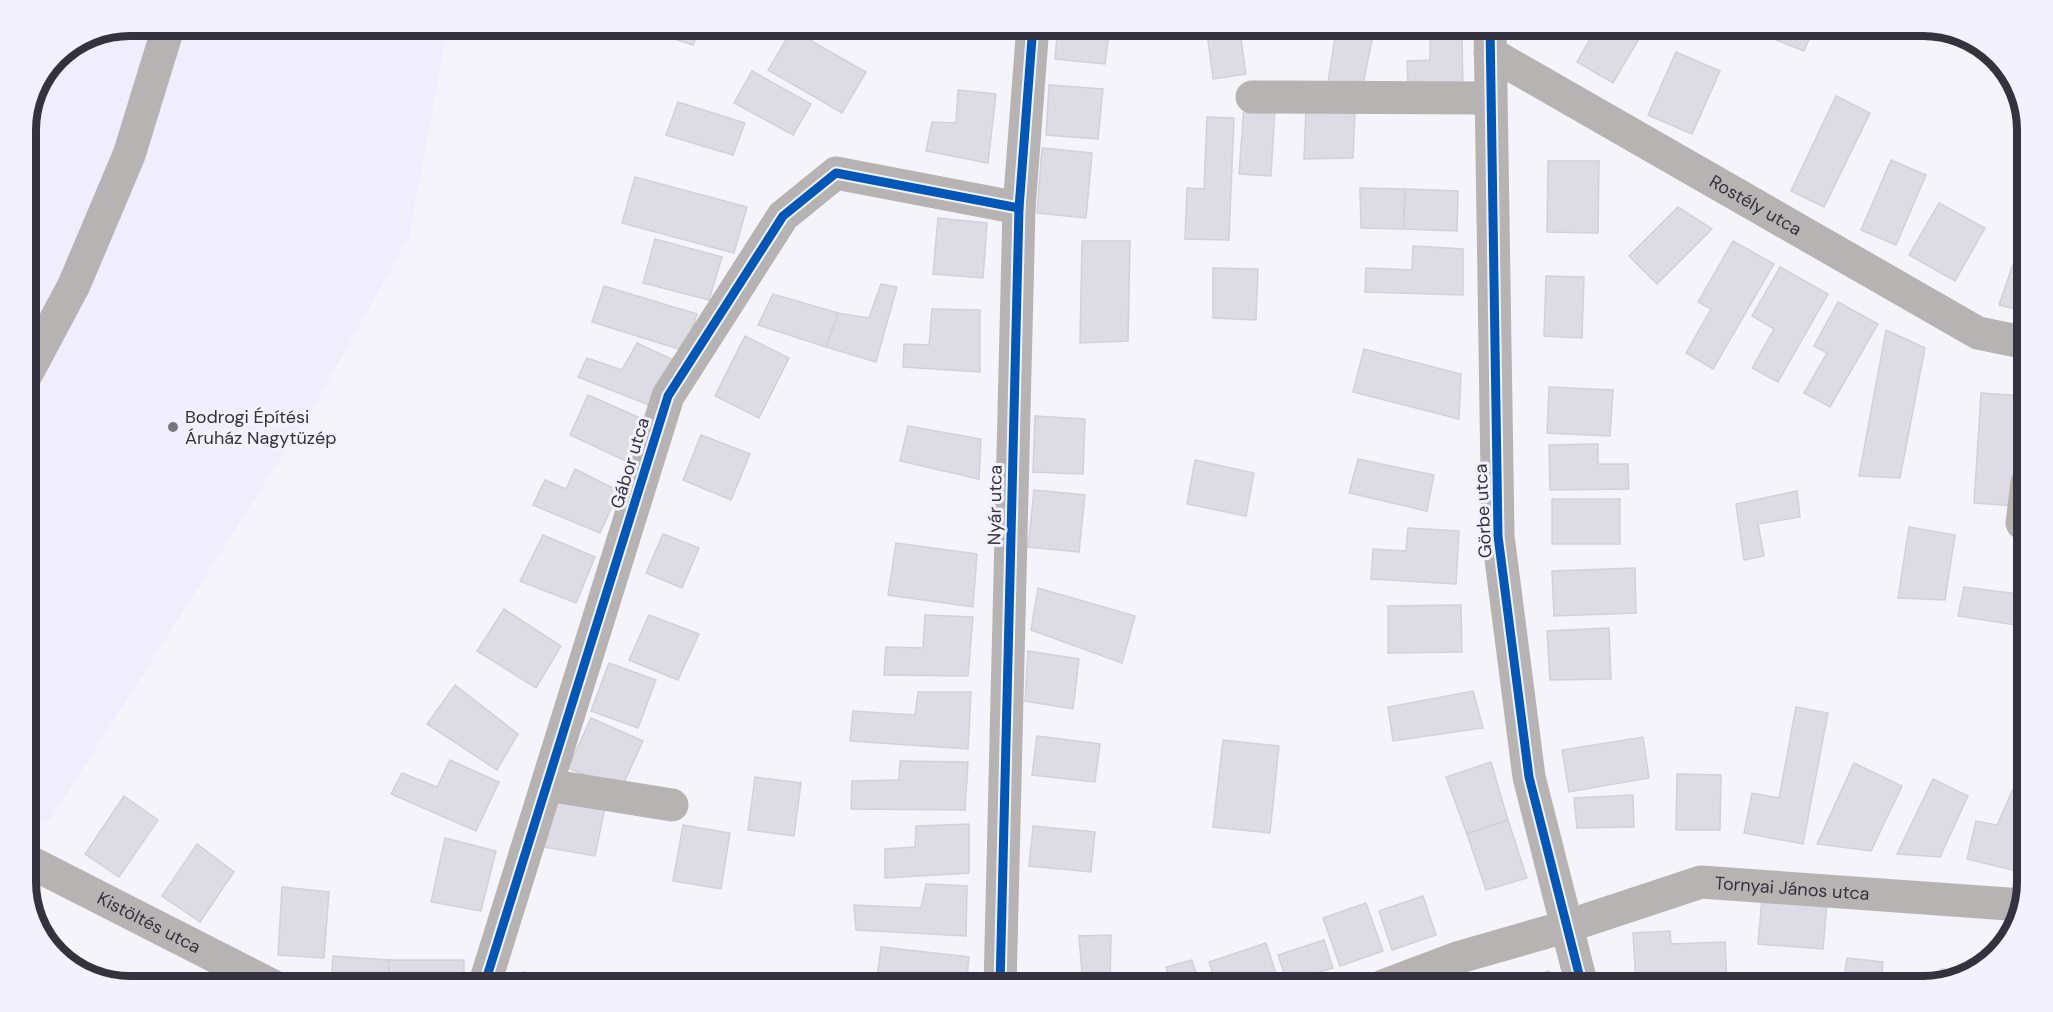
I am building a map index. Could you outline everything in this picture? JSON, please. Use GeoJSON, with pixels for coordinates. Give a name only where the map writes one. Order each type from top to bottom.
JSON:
{"type":"FeatureCollection","features":[{"type":"Feature","properties":{"kind":"street"},"geometry":{"type":"LineString","coordinates":[[36,356],[74,285],[129,155],[166,36]]}},
{"type":"Feature","properties":{"kind":"street","name":"Nyár utca"},"geometry":{"type":"LineString","coordinates":[[1000,976],[1019,208],[1032,36]]}},
{"type":"Feature","properties":{"kind":"street","name":"Görbe utca"},"geometry":{"type":"LineString","coordinates":[[1490,39],[1489,98],[1498,536],[1529,777],[1579,976]]}},
{"type":"Feature","properties":{"kind":"street","name":"Rostély utca"},"geometry":{"type":"LineString","coordinates":[[1490,39],[1978,333],[2017,341]]}},
{"type":"Feature","properties":{"kind":"street"},"geometry":{"type":"LineString","coordinates":[[1252,96],[1489,98]]}},
{"type":"Feature","properties":{"kind":"street","name":"Gábor utca"},"geometry":{"type":"LineString","coordinates":[[487,976],[668,396],[783,216],[836,173],[1019,208]]}},
{"type":"Feature","properties":{"kind":"street"},"geometry":{"type":"LineString","coordinates":[[547,785],[672,805]]}},
{"type":"Feature","properties":{"kind":"street","name":"Kistöltés utca"},"geometry":{"type":"LineString","coordinates":[[36,865],[252,976]]}},
{"type":"Feature","properties":{"kind":"street","name":"Tornyai János utca"},"geometry":{"type":"LineString","coordinates":[[1568,926],[1701,882],[2014,905]]}},
{"type":"Feature","properties":{"kind":"street"},"geometry":{"type":"LineString","coordinates":[[1411,976],[1460,957],[1568,926]]}},
{"type":"Feature","properties":{"kind":"shaded area","name":"Bodrogi Építési Áruház Nagytüzép"},"geometry":{"type":"Polygon","coordinates":[[[130,36],[446,36],[409,237],[317,401],[47,825],[36,819],[36,124],[39,106],[46,88],[55,73],[68,59],[94,43],[112,38],[130,36]]]}},
{"type":"Feature","properties":{"kind":"building"},"geometry":{"type":"Polygon","coordinates":[[[666,36],[697,36],[693,45],[666,36]]]}},
{"type":"Feature","properties":{"kind":"building"},"geometry":{"type":"Polygon","coordinates":[[[788,36],[803,36],[866,72],[842,113],[768,70],[788,36]]]}},
{"type":"Feature","properties":{"kind":"building"},"geometry":{"type":"Polygon","coordinates":[[[1057,36],[1109,36],[1105,64],[1055,59],[1057,36]]]}},
{"type":"Feature","properties":{"kind":"building"},"geometry":{"type":"Polygon","coordinates":[[[1207,36],[1241,36],[1246,74],[1213,79],[1207,36]]]}},
{"type":"Feature","properties":{"kind":"building"},"geometry":{"type":"Polygon","coordinates":[[[1335,36],[1373,36],[1363,85],[1328,82],[1335,36]]]}},
{"type":"Feature","properties":{"kind":"building"},"geometry":{"type":"Polygon","coordinates":[[[1592,36],[1640,37],[1613,83],[1577,62],[1592,36]]]}},
{"type":"Feature","properties":{"kind":"building"},"geometry":{"type":"Polygon","coordinates":[[[1766,36],[1810,36],[1804,51],[1766,36]]]}},
{"type":"Feature","properties":{"kind":"building"},"geometry":{"type":"Polygon","coordinates":[[[1462,37],[1463,85],[1408,87],[1407,61],[1430,60],[1430,38],[1462,37]]]}},
{"type":"Feature","properties":{"kind":"building"},"geometry":{"type":"Polygon","coordinates":[[[1676,52],[1720,71],[1692,134],[1648,115],[1676,52]]]}},
{"type":"Feature","properties":{"kind":"building"},"geometry":{"type":"Polygon","coordinates":[[[752,71],[811,104],[793,135],[734,103],[752,71]]]}},
{"type":"Feature","properties":{"kind":"building"},"geometry":{"type":"Polygon","coordinates":[[[1049,85],[1103,89],[1098,139],[1046,135],[1049,85]]]}},
{"type":"Feature","properties":{"kind":"building"},"geometry":{"type":"Polygon","coordinates":[[[958,90],[996,94],[988,163],[926,151],[932,122],[956,123],[958,90]]]}},
{"type":"Feature","properties":{"kind":"building"},"geometry":{"type":"Polygon","coordinates":[[[1836,96],[1870,113],[1824,207],[1791,191],[1836,96]]]}},
{"type":"Feature","properties":{"kind":"building"},"geometry":{"type":"Polygon","coordinates":[[[678,102],[745,123],[733,155],[666,135],[678,102]]]}},
{"type":"Feature","properties":{"kind":"building"},"geometry":{"type":"Polygon","coordinates":[[[1244,106],[1275,107],[1271,176],[1239,174],[1244,106]]]}},
{"type":"Feature","properties":{"kind":"building"},"geometry":{"type":"Polygon","coordinates":[[[1306,109],[1355,111],[1353,158],[1304,159],[1306,109]]]}},
{"type":"Feature","properties":{"kind":"building"},"geometry":{"type":"Polygon","coordinates":[[[1207,117],[1234,118],[1229,240],[1185,239],[1187,188],[1204,189],[1207,117]]]}},
{"type":"Feature","properties":{"kind":"building"},"geometry":{"type":"Polygon","coordinates":[[[1042,148],[1092,153],[1086,218],[1037,213],[1042,148]]]}},
{"type":"Feature","properties":{"kind":"building"},"geometry":{"type":"Polygon","coordinates":[[[1891,160],[1926,175],[1896,245],[1861,230],[1891,160]]]}},
{"type":"Feature","properties":{"kind":"building"},"geometry":{"type":"Polygon","coordinates":[[[1548,161],[1599,161],[1598,233],[1547,232],[1548,161]]]}},
{"type":"Feature","properties":{"kind":"building"},"geometry":{"type":"Polygon","coordinates":[[[635,177],[747,207],[734,253],[622,223],[635,177]]]}},
{"type":"Feature","properties":{"kind":"building"},"geometry":{"type":"Polygon","coordinates":[[[1360,188],[1405,189],[1404,229],[1361,228],[1360,188]]]}},
{"type":"Feature","properties":{"kind":"building"},"geometry":{"type":"Polygon","coordinates":[[[1405,189],[1458,191],[1457,231],[1404,229],[1405,189]]]}},
{"type":"Feature","properties":{"kind":"building"},"geometry":{"type":"Polygon","coordinates":[[[1939,203],[1985,228],[1955,281],[1909,255],[1939,203]]]}},
{"type":"Feature","properties":{"kind":"building"},"geometry":{"type":"Polygon","coordinates":[[[1678,207],[1712,229],[1657,284],[1629,256],[1678,207]]]}},
{"type":"Feature","properties":{"kind":"building"},"geometry":{"type":"Polygon","coordinates":[[[938,218],[987,223],[983,278],[933,274],[938,218]]]}},
{"type":"Feature","properties":{"kind":"building"},"geometry":{"type":"Polygon","coordinates":[[[655,239],[722,257],[709,300],[643,283],[655,239]]]}},
{"type":"Feature","properties":{"kind":"building"},"geometry":{"type":"Polygon","coordinates":[[[1082,241],[1130,241],[1128,341],[1080,343],[1082,241]]]}},
{"type":"Feature","properties":{"kind":"building"},"geometry":{"type":"Polygon","coordinates":[[[1733,241],[1774,264],[1713,369],[1686,353],[1711,309],[1698,302],[1733,241]]]}},
{"type":"Feature","properties":{"kind":"building"},"geometry":{"type":"Polygon","coordinates":[[[1413,246],[1463,249],[1463,295],[1365,292],[1366,268],[1412,270],[1413,246]]]}},
{"type":"Feature","properties":{"kind":"building"},"geometry":{"type":"Polygon","coordinates":[[[2017,253],[2017,310],[1999,305],[2017,253]]]}},
{"type":"Feature","properties":{"kind":"building"},"geometry":{"type":"Polygon","coordinates":[[[1780,267],[1828,294],[1778,382],[1752,368],[1774,329],[1752,316],[1780,267]]]}},
{"type":"Feature","properties":{"kind":"building"},"geometry":{"type":"Polygon","coordinates":[[[1213,268],[1258,269],[1256,320],[1213,318],[1213,268]]]}},
{"type":"Feature","properties":{"kind":"building"},"geometry":{"type":"Polygon","coordinates":[[[1546,276],[1584,277],[1582,338],[1544,336],[1546,276]]]}},
{"type":"Feature","properties":{"kind":"building"},"geometry":{"type":"Polygon","coordinates":[[[881,284],[897,287],[876,362],[826,347],[838,313],[869,318],[881,284]]]}},
{"type":"Feature","properties":{"kind":"building"},"geometry":{"type":"Polygon","coordinates":[[[604,286],[697,314],[685,351],[592,322],[604,286]]]}},
{"type":"Feature","properties":{"kind":"building"},"geometry":{"type":"Polygon","coordinates":[[[773,294],[838,313],[826,347],[758,325],[773,294]]]}},
{"type":"Feature","properties":{"kind":"building"},"geometry":{"type":"Polygon","coordinates":[[[1838,302],[1878,324],[1830,407],[1804,393],[1827,353],[1814,346],[1838,302]]]}},
{"type":"Feature","properties":{"kind":"building"},"geometry":{"type":"Polygon","coordinates":[[[932,309],[980,310],[980,372],[903,367],[904,344],[929,345],[932,309]]]}},
{"type":"Feature","properties":{"kind":"building"},"geometry":{"type":"Polygon","coordinates":[[[1886,330],[1925,348],[1900,478],[1859,476],[1886,330]]]}},
{"type":"Feature","properties":{"kind":"building"},"geometry":{"type":"Polygon","coordinates":[[[745,336],[789,358],[759,418],[715,396],[745,336]]]}},
{"type":"Feature","properties":{"kind":"building"},"geometry":{"type":"Polygon","coordinates":[[[637,343],[678,362],[654,407],[578,377],[587,358],[622,370],[637,343]]]}},
{"type":"Feature","properties":{"kind":"building"},"geometry":{"type":"Polygon","coordinates":[[[1364,349],[1461,374],[1459,419],[1353,392],[1364,349]]]}},
{"type":"Feature","properties":{"kind":"building"},"geometry":{"type":"Polygon","coordinates":[[[1549,387],[1613,390],[1610,436],[1547,433],[1549,387]]]}},
{"type":"Feature","properties":{"kind":"building"},"geometry":{"type":"Polygon","coordinates":[[[1981,393],[2017,396],[2017,506],[1974,503],[1981,393]]]}},
{"type":"Feature","properties":{"kind":"building"},"geometry":{"type":"Polygon","coordinates":[[[588,395],[647,421],[630,463],[570,435],[588,395]]]}},
{"type":"Feature","properties":{"kind":"building"},"geometry":{"type":"Polygon","coordinates":[[[1035,416],[1085,419],[1083,474],[1033,472],[1035,416]]]}},
{"type":"Feature","properties":{"kind":"building"},"geometry":{"type":"Polygon","coordinates":[[[908,426],[981,439],[979,479],[900,461],[908,426]]]}},
{"type":"Feature","properties":{"kind":"building"},"geometry":{"type":"Polygon","coordinates":[[[701,435],[750,454],[731,500],[683,480],[701,435]]]}},
{"type":"Feature","properties":{"kind":"building"},"geometry":{"type":"Polygon","coordinates":[[[1598,444],[1598,464],[1628,464],[1629,489],[1550,490],[1549,445],[1598,444]]]}},
{"type":"Feature","properties":{"kind":"building"},"geometry":{"type":"Polygon","coordinates":[[[1358,459],[1434,475],[1427,511],[1349,493],[1358,459]]]}},
{"type":"Feature","properties":{"kind":"building"},"geometry":{"type":"Polygon","coordinates":[[[1195,460],[1254,473],[1246,516],[1187,504],[1195,460]]]}},
{"type":"Feature","properties":{"kind":"building"},"geometry":{"type":"Polygon","coordinates":[[[575,469],[619,491],[600,533],[533,505],[545,480],[566,489],[575,469]]]}},
{"type":"Feature","properties":{"kind":"building"},"geometry":{"type":"Polygon","coordinates":[[[1034,490],[1085,495],[1079,552],[1028,547],[1034,490]]]}},
{"type":"Feature","properties":{"kind":"building"},"geometry":{"type":"Polygon","coordinates":[[[1797,491],[1800,517],[1758,524],[1764,556],[1744,560],[1736,504],[1797,491]]]}},
{"type":"Feature","properties":{"kind":"building"},"geometry":{"type":"Polygon","coordinates":[[[1552,499],[1620,499],[1620,544],[1552,544],[1552,499]]]}},
{"type":"Feature","properties":{"kind":"building"},"geometry":{"type":"Polygon","coordinates":[[[1909,527],[1955,535],[1945,600],[1898,598],[1909,527]]]}},
{"type":"Feature","properties":{"kind":"building"},"geometry":{"type":"Polygon","coordinates":[[[1408,528],[1459,531],[1456,584],[1371,579],[1373,549],[1406,551],[1408,528]]]}},
{"type":"Feature","properties":{"kind":"building"},"geometry":{"type":"Polygon","coordinates":[[[663,534],[699,548],[682,588],[646,573],[663,534]]]}},
{"type":"Feature","properties":{"kind":"building"},"geometry":{"type":"Polygon","coordinates":[[[543,535],[595,557],[576,603],[520,581],[543,535]]]}},
{"type":"Feature","properties":{"kind":"building"},"geometry":{"type":"Polygon","coordinates":[[[896,543],[977,554],[973,607],[888,595],[896,543]]]}},
{"type":"Feature","properties":{"kind":"building"},"geometry":{"type":"Polygon","coordinates":[[[1635,568],[1636,613],[1554,616],[1552,571],[1635,568]]]}},
{"type":"Feature","properties":{"kind":"building"},"geometry":{"type":"Polygon","coordinates":[[[1964,587],[2017,594],[2015,625],[1958,616],[1964,587]]]}},
{"type":"Feature","properties":{"kind":"building"},"geometry":{"type":"Polygon","coordinates":[[[1038,588],[1135,616],[1122,663],[1031,630],[1038,588]]]}},
{"type":"Feature","properties":{"kind":"building"},"geometry":{"type":"Polygon","coordinates":[[[1461,605],[1462,652],[1388,653],[1388,606],[1461,605]]]}},
{"type":"Feature","properties":{"kind":"building"},"geometry":{"type":"Polygon","coordinates":[[[504,609],[561,646],[536,688],[477,651],[504,609]]]}},
{"type":"Feature","properties":{"kind":"building"},"geometry":{"type":"Polygon","coordinates":[[[649,615],[699,634],[678,680],[629,660],[649,615]]]}},
{"type":"Feature","properties":{"kind":"building"},"geometry":{"type":"Polygon","coordinates":[[[925,615],[973,617],[968,676],[884,675],[886,647],[923,648],[925,615]]]}},
{"type":"Feature","properties":{"kind":"building"},"geometry":{"type":"Polygon","coordinates":[[[1609,628],[1611,679],[1550,680],[1547,631],[1609,628]]]}},
{"type":"Feature","properties":{"kind":"building"},"geometry":{"type":"Polygon","coordinates":[[[1028,651],[1079,659],[1073,709],[1025,701],[1028,651]]]}},
{"type":"Feature","properties":{"kind":"building"},"geometry":{"type":"Polygon","coordinates":[[[609,663],[656,680],[638,728],[591,711],[609,663]]]}},
{"type":"Feature","properties":{"kind":"building"},"geometry":{"type":"Polygon","coordinates":[[[455,685],[518,734],[497,770],[427,724],[455,685]]]}},
{"type":"Feature","properties":{"kind":"building"},"geometry":{"type":"Polygon","coordinates":[[[1473,691],[1483,728],[1393,741],[1388,707],[1473,691]]]}},
{"type":"Feature","properties":{"kind":"building"},"geometry":{"type":"Polygon","coordinates":[[[918,692],[971,692],[968,749],[850,741],[853,711],[915,715],[918,692]]]}},
{"type":"Feature","properties":{"kind":"building"},"geometry":{"type":"Polygon","coordinates":[[[1796,707],[1828,713],[1803,844],[1744,833],[1752,793],[1779,798],[1796,707]]]}},
{"type":"Feature","properties":{"kind":"building"},"geometry":{"type":"Polygon","coordinates":[[[591,718],[643,741],[621,789],[568,768],[591,718]]]}},
{"type":"Feature","properties":{"kind":"building"},"geometry":{"type":"Polygon","coordinates":[[[1037,736],[1100,744],[1095,782],[1032,775],[1037,736]]]}},
{"type":"Feature","properties":{"kind":"building"},"geometry":{"type":"Polygon","coordinates":[[[1643,737],[1649,778],[1569,792],[1562,750],[1643,737]]]}},
{"type":"Feature","properties":{"kind":"building"},"geometry":{"type":"Polygon","coordinates":[[[1223,740],[1279,746],[1270,833],[1213,827],[1223,740]]]}},
{"type":"Feature","properties":{"kind":"building"},"geometry":{"type":"Polygon","coordinates":[[[450,760],[499,782],[476,831],[391,794],[402,773],[437,787],[450,760]]]}},
{"type":"Feature","properties":{"kind":"building"},"geometry":{"type":"Polygon","coordinates":[[[900,761],[968,762],[965,810],[851,809],[852,781],[899,780],[900,761]]]}},
{"type":"Feature","properties":{"kind":"building"},"geometry":{"type":"Polygon","coordinates":[[[1491,762],[1508,820],[1467,834],[1446,777],[1491,762]]]}},
{"type":"Feature","properties":{"kind":"building"},"geometry":{"type":"Polygon","coordinates":[[[1854,763],[1902,786],[1871,851],[1817,844],[1854,763]]]}},
{"type":"Feature","properties":{"kind":"building"},"geometry":{"type":"Polygon","coordinates":[[[1677,774],[1721,775],[1720,830],[1676,830],[1677,774]]]}},
{"type":"Feature","properties":{"kind":"building"},"geometry":{"type":"Polygon","coordinates":[[[755,777],[801,783],[794,836],[748,830],[755,777]]]}},
{"type":"Feature","properties":{"kind":"building"},"geometry":{"type":"Polygon","coordinates":[[[1933,779],[1968,796],[1940,857],[1897,854],[1933,779]]]}},
{"type":"Feature","properties":{"kind":"building"},"geometry":{"type":"Polygon","coordinates":[[[2017,780],[2017,861],[2013,870],[1967,859],[1976,821],[1997,825],[2017,780]]]}},
{"type":"Feature","properties":{"kind":"building"},"geometry":{"type":"Polygon","coordinates":[[[1633,795],[1634,827],[1577,828],[1574,798],[1633,795]]]}},
{"type":"Feature","properties":{"kind":"building"},"geometry":{"type":"Polygon","coordinates":[[[124,796],[158,820],[119,877],[85,854],[124,796]]]}},
{"type":"Feature","properties":{"kind":"building"},"geometry":{"type":"Polygon","coordinates":[[[556,797],[605,807],[595,856],[544,847],[556,797]]]}},
{"type":"Feature","properties":{"kind":"building"},"geometry":{"type":"Polygon","coordinates":[[[1508,820],[1527,878],[1486,890],[1467,834],[1508,820]]]}},
{"type":"Feature","properties":{"kind":"building"},"geometry":{"type":"Polygon","coordinates":[[[969,824],[969,873],[885,878],[885,849],[915,847],[916,826],[969,824]]]}},
{"type":"Feature","properties":{"kind":"building"},"geometry":{"type":"Polygon","coordinates":[[[683,825],[730,833],[721,889],[673,881],[683,825]]]}},
{"type":"Feature","properties":{"kind":"building"},"geometry":{"type":"Polygon","coordinates":[[[1033,826],[1095,832],[1091,872],[1029,866],[1033,826]]]}},
{"type":"Feature","properties":{"kind":"building"},"geometry":{"type":"Polygon","coordinates":[[[445,838],[496,851],[481,911],[431,902],[445,838]]]}},
{"type":"Feature","properties":{"kind":"building"},"geometry":{"type":"Polygon","coordinates":[[[197,844],[234,872],[200,922],[162,896],[197,844]]]}},
{"type":"Feature","properties":{"kind":"building"},"geometry":{"type":"Polygon","coordinates":[[[926,884],[967,886],[966,936],[856,930],[854,905],[921,908],[926,884]]]}},
{"type":"Feature","properties":{"kind":"building"},"geometry":{"type":"Polygon","coordinates":[[[282,887],[329,892],[324,958],[278,955],[282,887]]]}},
{"type":"Feature","properties":{"kind":"building"},"geometry":{"type":"Polygon","coordinates":[[[1423,896],[1436,935],[1392,950],[1379,911],[1423,896]]]}},
{"type":"Feature","properties":{"kind":"building"},"geometry":{"type":"Polygon","coordinates":[[[1762,898],[1827,904],[1823,949],[1758,944],[1762,898]]]}},
{"type":"Feature","properties":{"kind":"building"},"geometry":{"type":"Polygon","coordinates":[[[1366,903],[1383,951],[1340,966],[1323,918],[1366,903]]]}},
{"type":"Feature","properties":{"kind":"building"},"geometry":{"type":"Polygon","coordinates":[[[1670,931],[1671,944],[1725,942],[1727,976],[1636,976],[1633,933],[1670,931]]]}},
{"type":"Feature","properties":{"kind":"building"},"geometry":{"type":"Polygon","coordinates":[[[1111,935],[1110,976],[1082,976],[1079,936],[1111,935]]]}},
{"type":"Feature","properties":{"kind":"building"},"geometry":{"type":"Polygon","coordinates":[[[1324,940],[1333,968],[1307,976],[1285,976],[1278,955],[1324,940]]]}},
{"type":"Feature","properties":{"kind":"building"},"geometry":{"type":"Polygon","coordinates":[[[1266,943],[1277,976],[1214,976],[1209,962],[1266,943]]]}},
{"type":"Feature","properties":{"kind":"building"},"geometry":{"type":"Polygon","coordinates":[[[881,947],[969,957],[967,976],[877,976],[881,947]]]}},
{"type":"Feature","properties":{"kind":"building"},"geometry":{"type":"Polygon","coordinates":[[[333,956],[388,960],[390,976],[332,976],[333,956]]]}},
{"type":"Feature","properties":{"kind":"building"},"geometry":{"type":"Polygon","coordinates":[[[1847,958],[1883,962],[1881,976],[1844,976],[1847,958]]]}},
{"type":"Feature","properties":{"kind":"building"},"geometry":{"type":"Polygon","coordinates":[[[388,960],[464,960],[464,976],[390,976],[388,960]]]}},
{"type":"Feature","properties":{"kind":"building"},"geometry":{"type":"Polygon","coordinates":[[[1192,960],[1197,976],[1168,976],[1166,967],[1192,960]]]}},
{"type":"Feature","properties":{"kind":"building"},"geometry":{"type":"Polygon","coordinates":[[[1941,969],[1954,970],[1953,971],[1941,974],[1941,969]]]}},
{"type":"Feature","properties":{"kind":"building"},"geometry":{"type":"Polygon","coordinates":[[[1549,971],[1551,976],[1533,976],[1549,971]]]}},
{"type":"Feature","properties":{"kind":"building"},"geometry":{"type":"Polygon","coordinates":[[[523,972],[552,976],[522,976],[523,972]]]}},
{"type":"Feature","properties":{"kind":"cycle path"},"geometry":{"type":"LineString","coordinates":[[1000,976],[1019,208],[1032,36]]}},
{"type":"Feature","properties":{"kind":"cycle path"},"geometry":{"type":"LineString","coordinates":[[1490,36],[1498,536],[1529,777],[1579,976]]}},
{"type":"Feature","properties":{"kind":"cycle path"},"geometry":{"type":"LineString","coordinates":[[487,976],[668,396],[783,216],[836,173],[1019,208]]}},
{"type":"Feature","properties":{"kind":"place","name":"Bodrogi Építési Áruház Nagytüzép"},"geometry":{"type":"Point","coordinates":[173,427]}}]}
